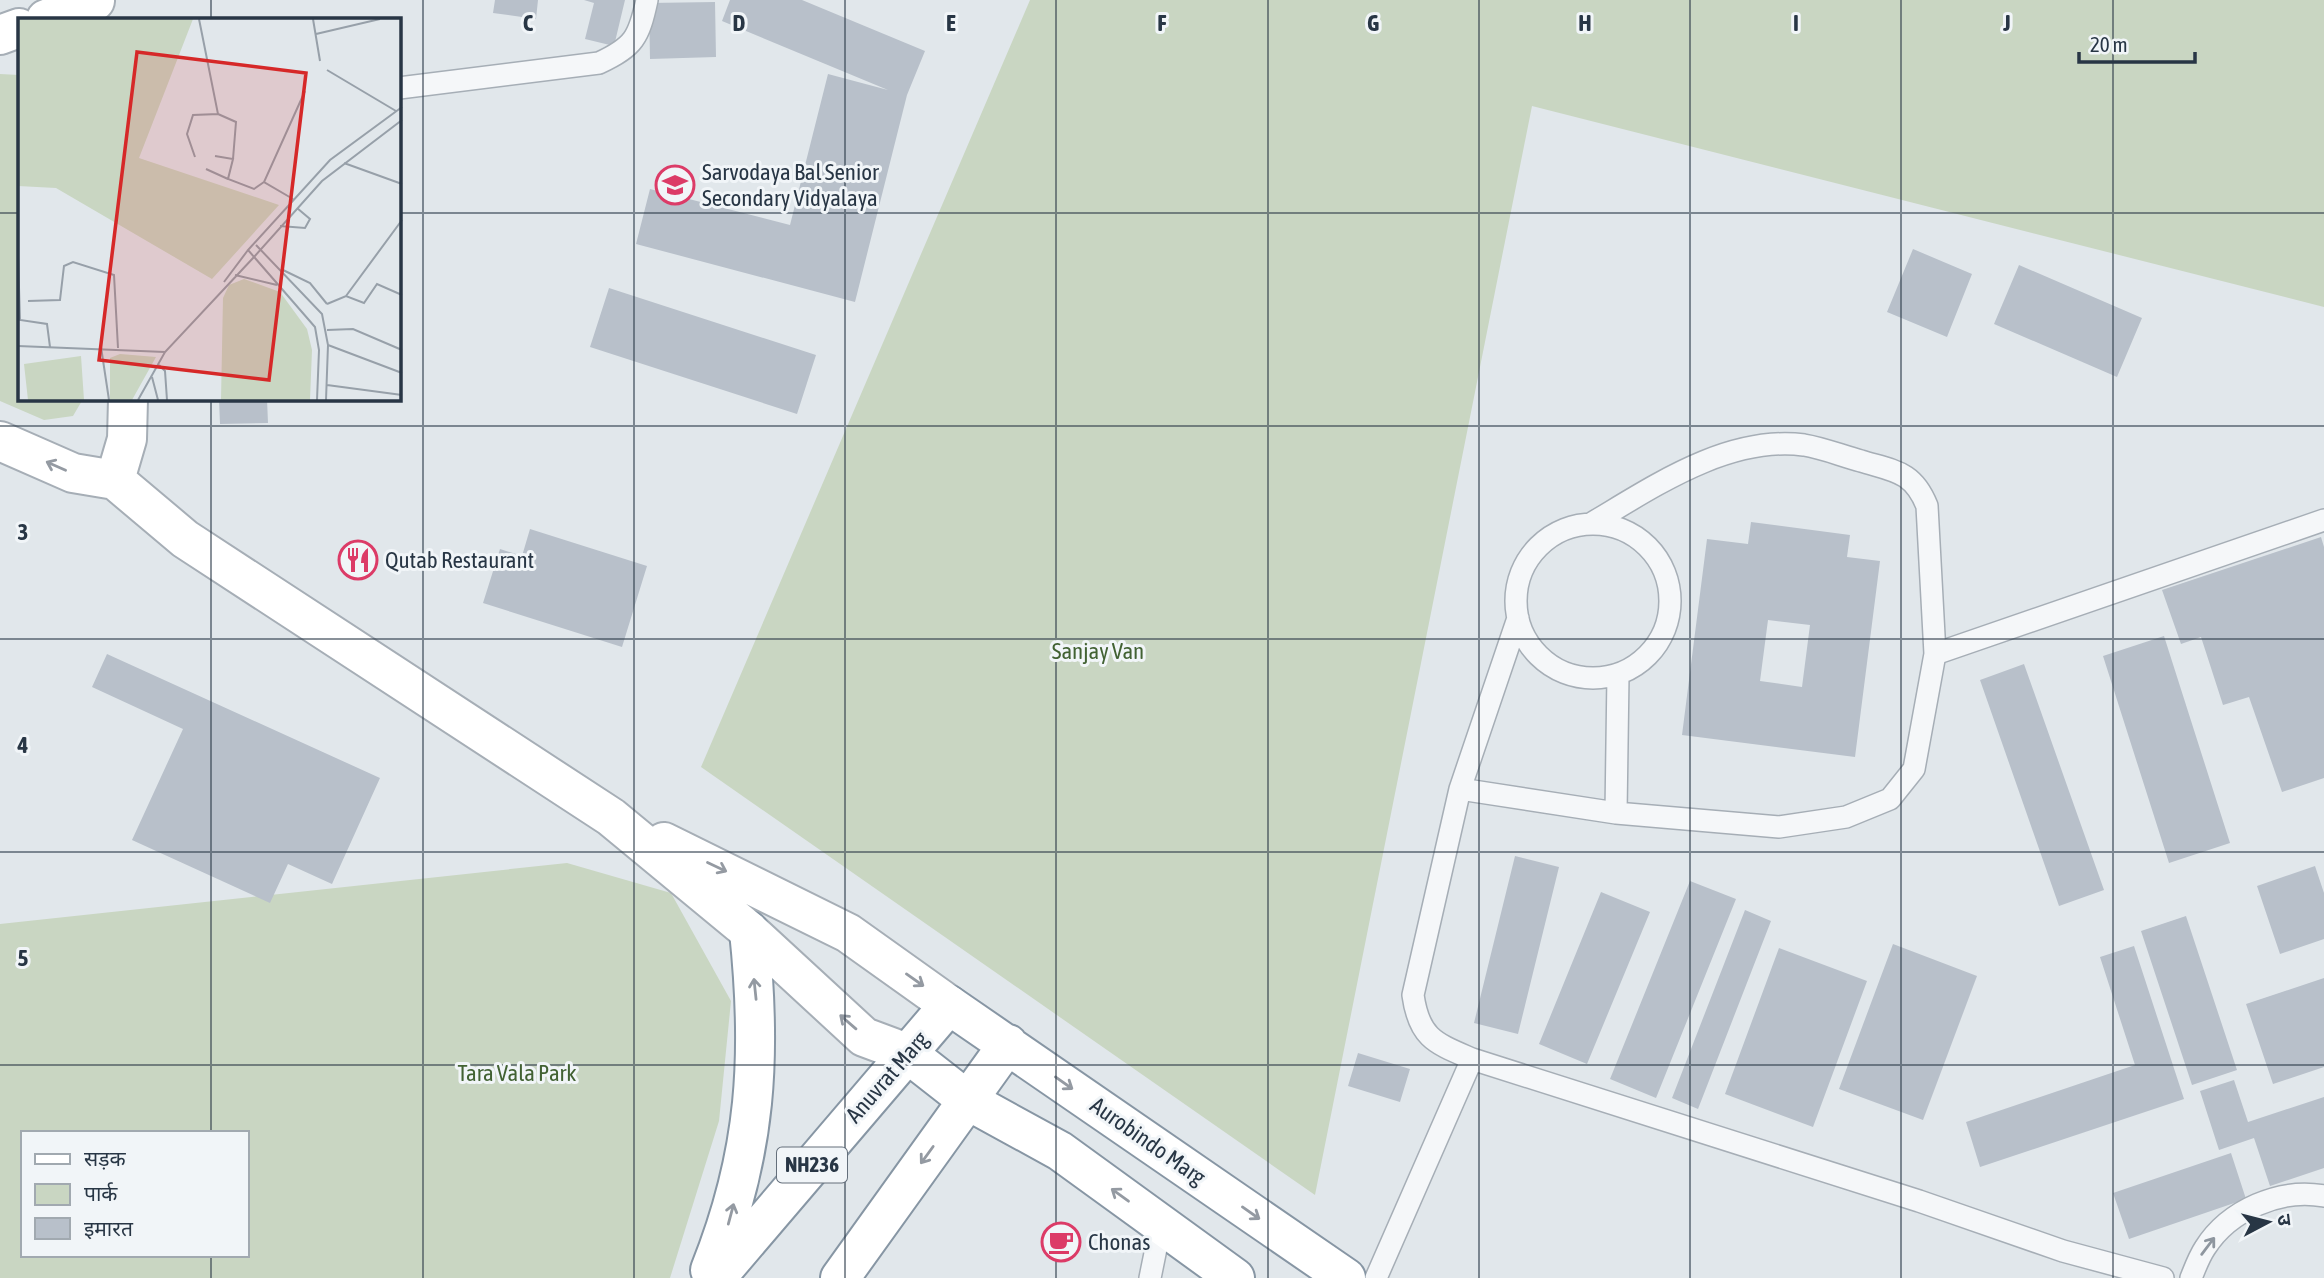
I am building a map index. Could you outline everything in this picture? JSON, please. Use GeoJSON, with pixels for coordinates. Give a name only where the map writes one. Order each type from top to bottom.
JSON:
{"type":"FeatureCollection","features":[{"type":"Feature","properties":{"kind":"main road"},"geometry":{"type":"LineString","coordinates":[[50,18],[95,7]]}},
{"type":"Feature","properties":{"kind":"main road"},"geometry":{"type":"LineString","coordinates":[[0,35],[18,28]]}},
{"type":"Feature","properties":{"kind":"main road"},"geometry":{"type":"LineString","coordinates":[[115,480],[127,439],[128,401]]}},
{"type":"Feature","properties":{"kind":"main road"},"geometry":{"type":"LineString","coordinates":[[5,451],[73,473],[115,480],[185,539],[611,817],[749,931],[864,1037],[907,1053],[967,1100],[1060,1151],[1235,1278]]}},
{"type":"Feature","properties":{"kind":"main road","name":"Aurobindo Marg"},"geometry":{"type":"LineString","coordinates":[[611,817],[848,933],[1346,1278]]}},
{"type":"Feature","properties":{"kind":"main road"},"geometry":{"type":"LineString","coordinates":[[707,1278],[727,1228],[746,1156],[756,1082],[757,1006],[749,931]]}},
{"type":"Feature","properties":{"kind":"main road","name":"Anuvrat Marg"},"geometry":{"type":"LineString","coordinates":[[716,1278],[950,1004]]}},
{"type":"Feature","properties":{"kind":"main road"},"geometry":{"type":"LineString","coordinates":[[840,1278],[1008,1044]]}},
{"type":"Feature","properties":{"kind":"lane"},"geometry":{"type":"LineString","coordinates":[[401,88],[599,63],[626,51],[640,31],[647,0]]}},
{"type":"Feature","properties":{"kind":"lane"},"geometry":{"type":"LineString","coordinates":[[1460,789],[1616,813],[1779,827],[1846,817],[1891,800],[1914,769],[1935,654],[1927,506],[1920,488],[1903,473],[1803,445],[1759,446],[1709,460],[1673,476],[1592,523]]}},
{"type":"Feature","properties":{"kind":"lane"},"geometry":{"type":"LineString","coordinates":[[1935,654],[2324,520]]}},
{"type":"Feature","properties":{"kind":"lane"},"geometry":{"type":"LineString","coordinates":[[1592,523],[1616,527],[1646,546],[1667,576],[1671,600],[1667,624],[1657,646],[1640,664],[1618,675],[1593,678],[1567,674],[1545,661],[1528,642],[1518,618],[1516,596],[1521,573],[1532,553],[1549,538],[1570,527],[1592,523]]}},
{"type":"Feature","properties":{"kind":"lane"},"geometry":{"type":"LineString","coordinates":[[1518,618],[1460,789],[1413,995],[1422,1028],[1433,1042],[1472,1059],[1919,1200],[2063,1251],[2163,1278]]}},
{"type":"Feature","properties":{"kind":"lane"},"geometry":{"type":"LineString","coordinates":[[1616,813],[1618,675]]}},
{"type":"Feature","properties":{"kind":"lane"},"geometry":{"type":"LineString","coordinates":[[1376,1278],[1472,1059]]}},
{"type":"Feature","properties":{"kind":"lane"},"geometry":{"type":"LineString","coordinates":[[2191,1278],[2205,1248],[2232,1218],[2269,1199],[2308,1193],[2324,1196]]}},
{"type":"Feature","properties":{"kind":"lane"},"geometry":{"type":"LineString","coordinates":[[1150,1278],[1161,1224]]}},
{"type":"Feature","properties":{"kind":"green space","name":"Sanjay Van"},"geometry":{"type":"Polygon","coordinates":[[[1030,0],[2324,0],[2324,307],[1532,106],[1315,1195],[701,767],[1030,0]]]}},
{"type":"Feature","properties":{"kind":"green space"},"geometry":{"type":"Polygon","coordinates":[[[0,74],[18,75],[18,401],[82,401],[73,416],[44,420],[0,401],[0,74]]]}},
{"type":"Feature","properties":{"kind":"green space","name":"Tara Vala Park"},"geometry":{"type":"Polygon","coordinates":[[[567,863],[671,893],[731,1001],[719,1121],[670,1278],[0,1278],[0,924],[567,863]]]}},
{"type":"Feature","properties":{"kind":"building"},"geometry":{"type":"Polygon","coordinates":[[[495,0],[538,0],[536,19],[493,13],[495,0]]]}},
{"type":"Feature","properties":{"kind":"building"},"geometry":{"type":"Polygon","coordinates":[[[584,0],[625,0],[614,46],[585,39],[594,3],[584,0]]]}},
{"type":"Feature","properties":{"kind":"building"},"geometry":{"type":"Polygon","coordinates":[[[730,0],[802,0],[925,51],[907,95],[855,302],[636,244],[650,189],[790,225],[828,74],[888,90],[722,21],[730,0]]]}},
{"type":"Feature","properties":{"kind":"building"},"geometry":{"type":"Polygon","coordinates":[[[715,2],[716,57],[650,59],[649,3],[715,2]]]}},
{"type":"Feature","properties":{"kind":"building"},"geometry":{"type":"Polygon","coordinates":[[[1913,249],[1972,274],[1947,337],[1887,312],[1913,249]]]}},
{"type":"Feature","properties":{"kind":"building"},"geometry":{"type":"Polygon","coordinates":[[[2019,265],[2142,318],[2117,377],[1994,324],[2019,265]]]}},
{"type":"Feature","properties":{"kind":"building"},"geometry":{"type":"Polygon","coordinates":[[[609,288],[816,355],[797,414],[590,347],[609,288]]]}},
{"type":"Feature","properties":{"kind":"building"},"geometry":{"type":"Polygon","coordinates":[[[219,401],[267,401],[268,423],[220,424],[219,401]]]}},
{"type":"Feature","properties":{"kind":"building"},"geometry":{"type":"Polygon","coordinates":[[[1751,522],[1850,535],[1847,557],[1880,561],[1855,757],[1682,735],[1707,539],[1748,544],[1751,522]],[[1768,620],[1760,681],[1802,687],[1810,625],[1768,620]]]}},
{"type":"Feature","properties":{"kind":"building"},"geometry":{"type":"Polygon","coordinates":[[[530,529],[647,566],[622,647],[483,603],[500,549],[522,556],[530,529]]]}},
{"type":"Feature","properties":{"kind":"building"},"geometry":{"type":"Polygon","coordinates":[[[2321,537],[2324,547],[2324,778],[2282,792],[2249,697],[2223,705],[2201,637],[2181,644],[2162,590],[2321,537]]]}},
{"type":"Feature","properties":{"kind":"building"},"geometry":{"type":"Polygon","coordinates":[[[2164,636],[2230,843],[2169,863],[2103,656],[2164,636]]]}},
{"type":"Feature","properties":{"kind":"building"},"geometry":{"type":"Polygon","coordinates":[[[107,654],[380,778],[332,884],[288,864],[270,903],[132,840],[183,729],[92,687],[107,654]]]}},
{"type":"Feature","properties":{"kind":"building"},"geometry":{"type":"Polygon","coordinates":[[[2024,664],[2104,890],[2059,906],[1980,680],[2024,664]]]}},
{"type":"Feature","properties":{"kind":"building"},"geometry":{"type":"Polygon","coordinates":[[[1515,856],[1559,867],[1518,1034],[1474,1023],[1515,856]]]}},
{"type":"Feature","properties":{"kind":"building"},"geometry":{"type":"Polygon","coordinates":[[[2315,866],[2324,893],[2324,939],[2280,954],[2257,886],[2315,866]]]}},
{"type":"Feature","properties":{"kind":"building"},"geometry":{"type":"Polygon","coordinates":[[[1690,881],[1736,899],[1656,1098],[1610,1079],[1690,881]]]}},
{"type":"Feature","properties":{"kind":"building"},"geometry":{"type":"Polygon","coordinates":[[[1601,892],[1650,912],[1587,1064],[1539,1044],[1601,892]]]}},
{"type":"Feature","properties":{"kind":"building"},"geometry":{"type":"Polygon","coordinates":[[[1745,910],[1771,921],[1698,1109],[1672,1098],[1745,910]]]}},
{"type":"Feature","properties":{"kind":"building"},"geometry":{"type":"Polygon","coordinates":[[[2186,916],[2237,1070],[2192,1085],[2141,931],[2186,916]]]}},
{"type":"Feature","properties":{"kind":"building"},"geometry":{"type":"Polygon","coordinates":[[[1893,944],[1977,976],[1923,1120],[1839,1089],[1893,944]]]}},
{"type":"Feature","properties":{"kind":"building"},"geometry":{"type":"Polygon","coordinates":[[[2134,946],[2184,1099],[1980,1167],[1966,1122],[2135,1065],[2100,957],[2134,946]]]}},
{"type":"Feature","properties":{"kind":"building"},"geometry":{"type":"Polygon","coordinates":[[[1779,948],[1867,981],[1813,1127],[1725,1094],[1779,948]]]}},
{"type":"Feature","properties":{"kind":"building"},"geometry":{"type":"Polygon","coordinates":[[[2324,978],[2324,1067],[2273,1084],[2246,1004],[2324,978]]]}},
{"type":"Feature","properties":{"kind":"building"},"geometry":{"type":"Polygon","coordinates":[[[1358,1053],[1410,1069],[1400,1102],[1348,1086],[1358,1053]]]}},
{"type":"Feature","properties":{"kind":"building"},"geometry":{"type":"Polygon","coordinates":[[[2234,1080],[2248,1122],[2324,1097],[2324,1168],[2270,1186],[2254,1138],[2219,1150],[2200,1091],[2234,1080]]]}},
{"type":"Feature","properties":{"kind":"building"},"geometry":{"type":"Polygon","coordinates":[[[2231,1153],[2246,1199],[2129,1239],[2113,1193],[2231,1153]]]}},
{"type":"Feature","properties":{"kind":"place","name":"Sarvodaya Bal Senior Secondary Vidyalaya"},"geometry":{"type":"Point","coordinates":[675,185]}},
{"type":"Feature","properties":{"kind":"place","name":"Qutab Restaurant"},"geometry":{"type":"Point","coordinates":[358,560]}},
{"type":"Feature","properties":{"kind":"place","name":"Chonas"},"geometry":{"type":"Point","coordinates":[1061,1242]}}]}
